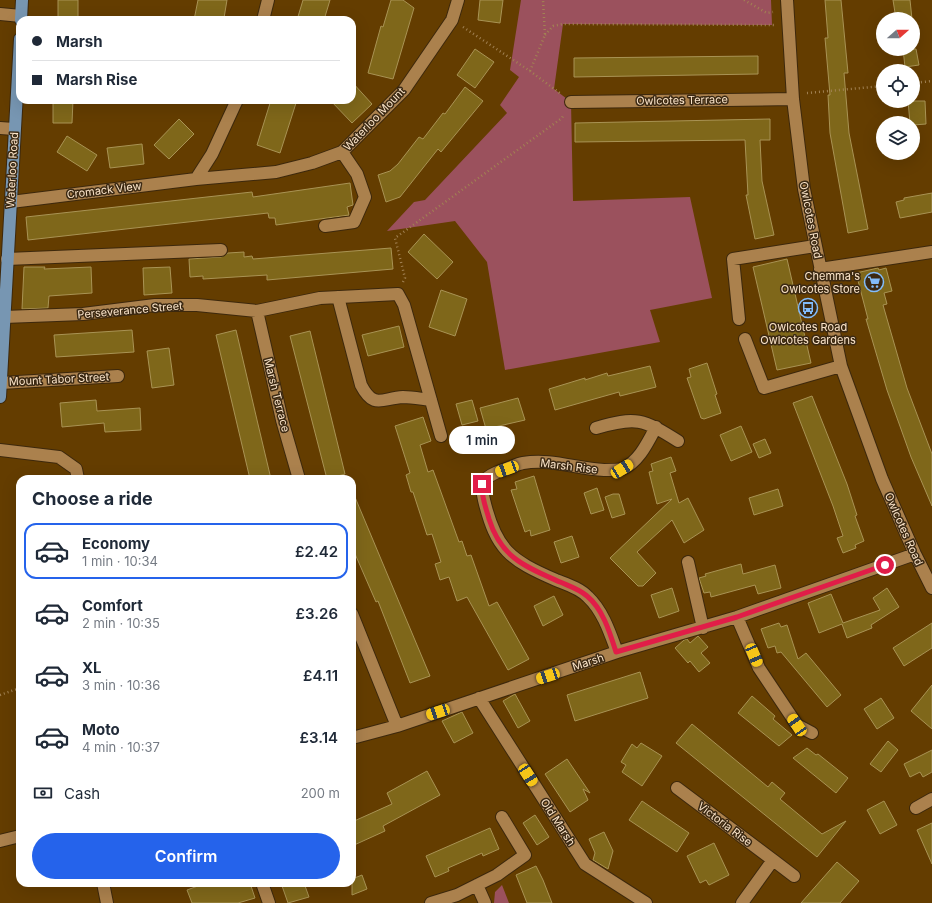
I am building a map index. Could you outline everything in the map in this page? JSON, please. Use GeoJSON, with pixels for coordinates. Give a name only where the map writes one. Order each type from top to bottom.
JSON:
{"type":"FeatureCollection","features":[{"type":"Feature","properties":{"kind":"main road"},"geometry":{"type":"LineString","coordinates":[[21,16],[22,0]]}},
{"type":"Feature","properties":{"kind":"main road","name":"Waterloo Road"},"geometry":{"type":"LineString","coordinates":[[0,397],[16,99]]}},
{"type":"Feature","properties":{"kind":"street"},"geometry":{"type":"LineString","coordinates":[[264,16],[268,0]]}},
{"type":"Feature","properties":{"kind":"street","name":"Waterloo Mount"},"geometry":{"type":"LineString","coordinates":[[196,179],[276,172],[312,163],[342,152],[404,90],[452,20],[458,0]]}},
{"type":"Feature","properties":{"kind":"street","name":"Owlcotes Road"},"geometry":{"type":"LineString","coordinates":[[788,6],[792,97],[804,189],[841,366],[882,479],[915,554],[932,588]]}},
{"type":"Feature","properties":{"kind":"street"},"geometry":{"type":"LineString","coordinates":[[0,14],[16,17]]}},
{"type":"Feature","properties":{"kind":"street","name":"Owlcotes Terrace"},"geometry":{"type":"LineString","coordinates":[[571,102],[792,97]]}},
{"type":"Feature","properties":{"kind":"street"},"geometry":{"type":"LineString","coordinates":[[196,179],[212,154],[234,104]]}},
{"type":"Feature","properties":{"kind":"street"},"geometry":{"type":"LineString","coordinates":[[0,128],[14,129]]}},
{"type":"Feature","properties":{"kind":"street"},"geometry":{"type":"LineString","coordinates":[[325,226],[354,222],[365,197],[357,174],[342,152]]}},
{"type":"Feature","properties":{"kind":"street","name":"Cromack View"},"geometry":{"type":"LineString","coordinates":[[11,202],[196,179]]}},
{"type":"Feature","properties":{"kind":"street"},"geometry":{"type":"LineString","coordinates":[[739,319],[733,259],[815,246]]}},
{"type":"Feature","properties":{"kind":"street"},"geometry":{"type":"LineString","coordinates":[[7,259],[221,250]]}},
{"type":"Feature","properties":{"kind":"street"},"geometry":{"type":"LineString","coordinates":[[820,269],[932,252]]}},
{"type":"Feature","properties":{"kind":"street"},"geometry":{"type":"LineString","coordinates":[[398,294],[404,305],[441,436]]}},
{"type":"Feature","properties":{"kind":"street","name":"Perseverance Street"},"geometry":{"type":"LineString","coordinates":[[4,317],[83,314],[162,305],[197,305],[257,311],[320,298],[398,294]]}},
{"type":"Feature","properties":{"kind":"street"},"geometry":{"type":"LineString","coordinates":[[338,297],[361,385],[366,394],[372,400],[382,402],[402,397],[431,400]]}},
{"type":"Feature","properties":{"kind":"street","name":"Marsh Terrace"},"geometry":{"type":"LineString","coordinates":[[257,311],[282,420],[298,475]]}},
{"type":"Feature","properties":{"kind":"street"},"geometry":{"type":"LineString","coordinates":[[745,339],[764,388],[841,366]]}},
{"type":"Feature","properties":{"kind":"street","name":"Mount Tabor Street"},"geometry":{"type":"LineString","coordinates":[[0,390],[118,376]]}},
{"type":"Feature","properties":{"kind":"street"},"geometry":{"type":"LineString","coordinates":[[596,428],[629,420],[642,421],[656,427],[678,441]]}},
{"type":"Feature","properties":{"kind":"street","name":"Marsh Rise"},"geometry":{"type":"LineString","coordinates":[[616,652],[603,618],[587,596],[574,588],[528,568],[506,551],[492,530],[482,491],[482,484],[486,478],[493,474],[521,464],[533,462],[554,462],[593,469],[622,469],[640,455],[656,427]]}},
{"type":"Feature","properties":{"kind":"street"},"geometry":{"type":"LineString","coordinates":[[0,450],[58,457],[76,468],[77,475]]}},
{"type":"Feature","properties":{"kind":"street","name":"Marsh"},"geometry":{"type":"LineString","coordinates":[[356,737],[398,726],[616,652],[737,617],[915,554]]}},
{"type":"Feature","properties":{"kind":"street"},"geometry":{"type":"LineString","coordinates":[[688,562],[703,628]]}},
{"type":"Feature","properties":{"kind":"street"},"geometry":{"type":"LineString","coordinates":[[737,617],[759,668],[797,725],[812,733]]}},
{"type":"Feature","properties":{"kind":"street"},"geometry":{"type":"LineString","coordinates":[[356,624],[398,726]]}},
{"type":"Feature","properties":{"kind":"street","name":"Old Marsh"},"geometry":{"type":"LineString","coordinates":[[479,698],[585,864],[646,903]]}},
{"type":"Feature","properties":{"kind":"street","name":"Victoria Rise"},"geometry":{"type":"LineString","coordinates":[[677,788],[794,876]]}},
{"type":"Feature","properties":{"kind":"street"},"geometry":{"type":"LineString","coordinates":[[916,808],[932,799]]}},
{"type":"Feature","properties":{"kind":"street"},"geometry":{"type":"LineString","coordinates":[[431,903],[457,895],[498,875],[525,855],[502,817]]}},
{"type":"Feature","properties":{"kind":"street"},"geometry":{"type":"LineString","coordinates":[[0,841],[16,837]]}},
{"type":"Feature","properties":{"kind":"street"},"geometry":{"type":"LineString","coordinates":[[742,903],[772,860]]}},
{"type":"Feature","properties":{"kind":"street"},"geometry":{"type":"LineString","coordinates":[[477,885],[485,903]]}},
{"type":"Feature","properties":{"kind":"street"},"geometry":{"type":"LineString","coordinates":[[104,887],[107,903]]}},
{"type":"Feature","properties":{"kind":"street"},"geometry":{"type":"LineString","coordinates":[[263,887],[269,903]]}},
{"type":"Feature","properties":{"kind":"path"},"geometry":{"type":"LineString","coordinates":[[543,0],[545,35]]}},
{"type":"Feature","properties":{"kind":"path"},"geometry":{"type":"LineString","coordinates":[[744,0],[767,13],[788,6]]}},
{"type":"Feature","properties":{"kind":"path"},"geometry":{"type":"LineString","coordinates":[[398,294],[404,278],[395,238],[562,118],[571,102],[530,72],[452,20]]}},
{"type":"Feature","properties":{"kind":"path"},"geometry":{"type":"LineString","coordinates":[[530,72],[545,35],[553,26],[564,24],[788,25]]}},
{"type":"Feature","properties":{"kind":"path"},"geometry":{"type":"LineString","coordinates":[[920,82],[932,81]]}},
{"type":"Feature","properties":{"kind":"path"},"geometry":{"type":"LineString","coordinates":[[792,97],[876,87]]}},
{"type":"Feature","properties":{"kind":"path"},"geometry":{"type":"LineString","coordinates":[[0,695],[16,689]]}},
{"type":"Feature","properties":{"kind":"shaded area"},"geometry":{"type":"Polygon","coordinates":[[[521,0],[771,0],[772,25],[563,24],[554,89],[571,102],[573,201],[690,197],[712,298],[650,310],[660,342],[505,370],[487,262],[455,221],[387,231],[414,202],[425,200],[507,113],[500,105],[519,77],[510,70],[521,0]]]}},
{"type":"Feature","properties":{"kind":"shaded area"},"geometry":{"type":"Polygon","coordinates":[[[502,885],[509,903],[494,903],[495,892],[502,885]]]}},
{"type":"Feature","properties":{"kind":"building"},"geometry":{"type":"Polygon","coordinates":[[[58,0],[78,0],[78,16],[58,16],[58,0]]]}},
{"type":"Feature","properties":{"kind":"building"},"geometry":{"type":"Polygon","coordinates":[[[198,0],[227,0],[224,16],[195,16],[198,0]]]}},
{"type":"Feature","properties":{"kind":"building"},"geometry":{"type":"Polygon","coordinates":[[[303,0],[330,0],[325,16],[298,16],[303,0]]]}},
{"type":"Feature","properties":{"kind":"building"},"geometry":{"type":"Polygon","coordinates":[[[391,0],[403,0],[414,8],[393,79],[368,73],[381,26],[383,27],[391,0]]]}},
{"type":"Feature","properties":{"kind":"building"},"geometry":{"type":"Polygon","coordinates":[[[480,0],[503,0],[500,23],[478,20],[480,0]]]}},
{"type":"Feature","properties":{"kind":"building"},"geometry":{"type":"Polygon","coordinates":[[[825,0],[841,0],[848,73],[844,73],[849,133],[868,229],[848,233],[830,133],[828,95],[830,95],[825,38],[828,38],[825,0]]]}},
{"type":"Feature","properties":{"kind":"building"},"geometry":{"type":"Polygon","coordinates":[[[893,0],[910,0],[911,12],[895,12],[893,0]]]}},
{"type":"Feature","properties":{"kind":"building"},"geometry":{"type":"Polygon","coordinates":[[[475,49],[494,62],[475,88],[457,75],[475,49]]]}},
{"type":"Feature","properties":{"kind":"building"},"geometry":{"type":"Polygon","coordinates":[[[758,56],[758,74],[574,77],[574,58],[758,56]]]}},
{"type":"Feature","properties":{"kind":"building"},"geometry":{"type":"Polygon","coordinates":[[[904,56],[917,56],[919,64],[905,64],[904,56]]]}},
{"type":"Feature","properties":{"kind":"building"},"geometry":{"type":"Polygon","coordinates":[[[356,86],[372,104],[352,123],[334,104],[356,104],[356,86]]]}},
{"type":"Feature","properties":{"kind":"building"},"geometry":{"type":"Polygon","coordinates":[[[465,87],[483,101],[441,152],[438,149],[400,197],[386,202],[378,175],[390,171],[398,164],[419,137],[423,139],[443,113],[445,114],[465,87]]]}},
{"type":"Feature","properties":{"kind":"building"},"geometry":{"type":"Polygon","coordinates":[[[920,101],[925,101],[926,124],[920,124],[920,116],[909,116],[909,108],[920,108],[920,101]]]}},
{"type":"Feature","properties":{"kind":"building"},"geometry":{"type":"Polygon","coordinates":[[[53,104],[73,104],[72,123],[53,123],[53,104]]]}},
{"type":"Feature","properties":{"kind":"building"},"geometry":{"type":"Polygon","coordinates":[[[270,104],[296,104],[280,153],[257,145],[270,104]]]}},
{"type":"Feature","properties":{"kind":"building"},"geometry":{"type":"Polygon","coordinates":[[[179,119],[194,134],[169,159],[154,145],[179,119]]]}},
{"type":"Feature","properties":{"kind":"building"},"geometry":{"type":"Polygon","coordinates":[[[770,119],[770,140],[760,140],[762,181],[774,235],[755,239],[746,195],[748,195],[745,140],[575,142],[575,123],[770,119]]]}},
{"type":"Feature","properties":{"kind":"building"},"geometry":{"type":"Polygon","coordinates":[[[67,136],[97,155],[87,171],[57,152],[67,136]]]}},
{"type":"Feature","properties":{"kind":"building"},"geometry":{"type":"Polygon","coordinates":[[[142,144],[144,164],[110,168],[107,148],[142,144]]]}},
{"type":"Feature","properties":{"kind":"building"},"geometry":{"type":"Polygon","coordinates":[[[350,183],[353,205],[347,207],[349,215],[276,225],[275,218],[269,218],[268,213],[28,240],[26,217],[252,192],[253,197],[350,183]]]}},
{"type":"Feature","properties":{"kind":"building"},"geometry":{"type":"Polygon","coordinates":[[[932,193],[932,212],[900,218],[896,202],[904,200],[904,198],[932,193]]]}},
{"type":"Feature","properties":{"kind":"building"},"geometry":{"type":"Polygon","coordinates":[[[424,234],[453,262],[437,279],[408,252],[424,234]]]}},
{"type":"Feature","properties":{"kind":"building"},"geometry":{"type":"Polygon","coordinates":[[[391,248],[393,269],[267,280],[267,275],[203,279],[203,276],[190,277],[189,259],[221,257],[228,253],[244,252],[244,257],[252,256],[253,259],[391,248]]]}},
{"type":"Feature","properties":{"kind":"building"},"geometry":{"type":"Polygon","coordinates":[[[787,259],[811,363],[777,370],[753,267],[787,259]]]}},
{"type":"Feature","properties":{"kind":"building"},"geometry":{"type":"Polygon","coordinates":[[[24,267],[45,267],[44,269],[91,267],[92,293],[49,296],[48,308],[22,309],[24,267]]]}},
{"type":"Feature","properties":{"kind":"building"},"geometry":{"type":"Polygon","coordinates":[[[170,267],[172,293],[144,295],[143,268],[170,267]]]}},
{"type":"Feature","properties":{"kind":"building"},"geometry":{"type":"Polygon","coordinates":[[[878,268],[879,270],[886,268],[892,291],[884,293],[887,304],[883,305],[907,388],[932,454],[932,506],[911,457],[887,390],[866,319],[868,319],[856,273],[878,268]]]}},
{"type":"Feature","properties":{"kind":"building"},"geometry":{"type":"Polygon","coordinates":[[[441,290],[467,299],[455,336],[429,327],[441,290]]]}},
{"type":"Feature","properties":{"kind":"building"},"geometry":{"type":"Polygon","coordinates":[[[399,326],[404,347],[368,356],[362,335],[399,326]]]}},
{"type":"Feature","properties":{"kind":"building"},"geometry":{"type":"Polygon","coordinates":[[[132,330],[134,352],[56,357],[54,335],[132,330]]]}},
{"type":"Feature","properties":{"kind":"building"},"geometry":{"type":"Polygon","coordinates":[[[236,330],[270,475],[249,475],[216,335],[236,330]]]}},
{"type":"Feature","properties":{"kind":"building"},"geometry":{"type":"Polygon","coordinates":[[[310,331],[345,474],[326,475],[290,336],[310,331]]]}},
{"type":"Feature","properties":{"kind":"building"},"geometry":{"type":"Polygon","coordinates":[[[169,348],[174,385],[152,388],[147,351],[169,348]]]}},
{"type":"Feature","properties":{"kind":"building"},"geometry":{"type":"Polygon","coordinates":[[[707,363],[717,394],[715,395],[721,413],[704,419],[701,418],[687,378],[691,377],[689,369],[707,363]]]}},
{"type":"Feature","properties":{"kind":"building"},"geometry":{"type":"Polygon","coordinates":[[[650,366],[656,387],[620,396],[619,392],[555,410],[549,389],[585,378],[585,380],[607,373],[608,376],[650,366]]]}},
{"type":"Feature","properties":{"kind":"building"},"geometry":{"type":"Polygon","coordinates":[[[812,396],[847,484],[857,515],[855,516],[864,541],[855,545],[856,548],[843,553],[837,538],[843,536],[833,506],[793,403],[812,396]]]}},
{"type":"Feature","properties":{"kind":"building"},"geometry":{"type":"Polygon","coordinates":[[[518,398],[525,420],[486,429],[480,408],[518,398]]]}},
{"type":"Feature","properties":{"kind":"building"},"geometry":{"type":"Polygon","coordinates":[[[96,400],[97,411],[140,408],[141,430],[105,432],[104,423],[62,427],[60,403],[96,400]]]}},
{"type":"Feature","properties":{"kind":"building"},"geometry":{"type":"Polygon","coordinates":[[[472,400],[478,421],[462,425],[456,404],[472,400]]]}},
{"type":"Feature","properties":{"kind":"building"},"geometry":{"type":"Polygon","coordinates":[[[423,417],[431,441],[420,445],[428,472],[433,470],[459,542],[462,541],[467,556],[471,555],[489,606],[497,602],[529,659],[508,670],[467,597],[457,601],[449,577],[440,580],[435,564],[441,562],[432,534],[427,535],[413,492],[411,492],[406,475],[410,473],[395,426],[423,417]]]}},
{"type":"Feature","properties":{"kind":"building"},"geometry":{"type":"Polygon","coordinates":[[[741,426],[752,452],[731,461],[720,435],[741,426]]]}},
{"type":"Feature","properties":{"kind":"building"},"geometry":{"type":"Polygon","coordinates":[[[765,439],[771,453],[759,458],[753,444],[765,439]]]}},
{"type":"Feature","properties":{"kind":"building"},"geometry":{"type":"Polygon","coordinates":[[[671,457],[676,471],[670,473],[679,503],[688,498],[704,530],[684,543],[672,520],[637,552],[656,573],[643,586],[638,586],[610,558],[672,499],[657,504],[649,472],[653,471],[651,464],[671,457]]]}},
{"type":"Feature","properties":{"kind":"building"},"geometry":{"type":"Polygon","coordinates":[[[534,476],[550,530],[531,536],[530,530],[525,532],[511,490],[517,489],[515,482],[534,476]]]}},
{"type":"Feature","properties":{"kind":"building"},"geometry":{"type":"Polygon","coordinates":[[[597,488],[604,510],[591,514],[584,493],[597,488]]]}},
{"type":"Feature","properties":{"kind":"building"},"geometry":{"type":"Polygon","coordinates":[[[778,489],[783,506],[754,515],[749,498],[778,489]]]}},
{"type":"Feature","properties":{"kind":"building"},"geometry":{"type":"Polygon","coordinates":[[[613,494],[619,494],[625,514],[612,518],[605,497],[613,494]]]}},
{"type":"Feature","properties":{"kind":"building"},"geometry":{"type":"Polygon","coordinates":[[[356,500],[430,676],[410,683],[378,601],[376,602],[356,556],[356,500]]]}},
{"type":"Feature","properties":{"kind":"building"},"geometry":{"type":"Polygon","coordinates":[[[572,536],[579,557],[561,563],[554,542],[572,536]]]}},
{"type":"Feature","properties":{"kind":"building"},"geometry":{"type":"Polygon","coordinates":[[[741,564],[743,574],[775,565],[781,588],[758,594],[755,585],[711,597],[710,592],[704,593],[699,578],[706,576],[705,574],[741,564]]]}},
{"type":"Feature","properties":{"kind":"building"},"geometry":{"type":"Polygon","coordinates":[[[672,588],[679,611],[659,618],[651,595],[672,588]]]}},
{"type":"Feature","properties":{"kind":"building"},"geometry":{"type":"Polygon","coordinates":[[[887,588],[899,607],[871,625],[872,628],[847,638],[842,624],[819,633],[808,603],[831,594],[843,623],[880,610],[873,598],[887,588]]]}},
{"type":"Feature","properties":{"kind":"building"},"geometry":{"type":"Polygon","coordinates":[[[554,596],[563,615],[543,626],[534,606],[554,596]]]}},
{"type":"Feature","properties":{"kind":"building"},"geometry":{"type":"Polygon","coordinates":[[[779,623],[781,627],[787,625],[798,659],[806,653],[841,695],[827,707],[781,652],[777,653],[775,646],[768,648],[761,629],[779,623]]]}},
{"type":"Feature","properties":{"kind":"building"},"geometry":{"type":"Polygon","coordinates":[[[932,623],[932,648],[904,666],[893,648],[932,623]]]}},
{"type":"Feature","properties":{"kind":"building"},"geometry":{"type":"Polygon","coordinates":[[[698,636],[708,647],[701,653],[710,663],[699,672],[690,661],[688,663],[675,648],[684,640],[687,639],[690,643],[698,636]]]}},
{"type":"Feature","properties":{"kind":"building"},"geometry":{"type":"Polygon","coordinates":[[[640,672],[648,698],[575,721],[567,695],[640,672]]]}},
{"type":"Feature","properties":{"kind":"building"},"geometry":{"type":"Polygon","coordinates":[[[932,685],[932,729],[911,711],[932,685]]]}},
{"type":"Feature","properties":{"kind":"building"},"geometry":{"type":"Polygon","coordinates":[[[515,694],[530,721],[518,728],[503,701],[515,694]]]}},
{"type":"Feature","properties":{"kind":"building"},"geometry":{"type":"Polygon","coordinates":[[[752,696],[775,716],[773,719],[792,735],[779,746],[738,713],[752,696]]]}},
{"type":"Feature","properties":{"kind":"building"},"geometry":{"type":"Polygon","coordinates":[[[881,698],[894,718],[877,729],[864,709],[881,698]]]}},
{"type":"Feature","properties":{"kind":"building"},"geometry":{"type":"Polygon","coordinates":[[[462,712],[473,733],[454,743],[442,721],[462,712]]]}},
{"type":"Feature","properties":{"kind":"building"},"geometry":{"type":"Polygon","coordinates":[[[692,724],[768,787],[772,782],[785,793],[780,799],[822,834],[846,821],[817,857],[676,743],[692,724]]]}},
{"type":"Feature","properties":{"kind":"building"},"geometry":{"type":"Polygon","coordinates":[[[888,741],[898,750],[881,772],[870,764],[888,741]]]}},
{"type":"Feature","properties":{"kind":"building"},"geometry":{"type":"Polygon","coordinates":[[[641,743],[662,756],[642,786],[622,772],[626,765],[621,762],[632,744],[637,748],[641,743]]]}},
{"type":"Feature","properties":{"kind":"building"},"geometry":{"type":"Polygon","coordinates":[[[807,748],[816,755],[818,754],[848,778],[836,793],[793,758],[807,748]]]}},
{"type":"Feature","properties":{"kind":"building"},"geometry":{"type":"Polygon","coordinates":[[[932,750],[932,772],[923,777],[920,772],[910,777],[904,764],[932,750]]]}},
{"type":"Feature","properties":{"kind":"building"},"geometry":{"type":"Polygon","coordinates":[[[567,759],[590,793],[583,789],[588,800],[570,812],[545,774],[567,759]]]}},
{"type":"Feature","properties":{"kind":"building"},"geometry":{"type":"Polygon","coordinates":[[[427,771],[440,795],[383,826],[385,831],[356,844],[356,820],[392,804],[387,793],[427,771]]]}},
{"type":"Feature","properties":{"kind":"building"},"geometry":{"type":"Polygon","coordinates":[[[642,801],[689,833],[677,852],[629,820],[642,801]]]}},
{"type":"Feature","properties":{"kind":"building"},"geometry":{"type":"Polygon","coordinates":[[[884,801],[897,825],[880,834],[867,810],[884,801]]]}},
{"type":"Feature","properties":{"kind":"building"},"geometry":{"type":"Polygon","coordinates":[[[535,815],[549,837],[537,845],[523,823],[535,815]]]}},
{"type":"Feature","properties":{"kind":"building"},"geometry":{"type":"Polygon","coordinates":[[[932,823],[932,864],[917,830],[932,823]]]}},
{"type":"Feature","properties":{"kind":"building"},"geometry":{"type":"Polygon","coordinates":[[[490,828],[499,849],[483,856],[482,853],[448,868],[449,871],[435,877],[426,856],[490,828]]]}},
{"type":"Feature","properties":{"kind":"building"},"geometry":{"type":"Polygon","coordinates":[[[604,832],[613,851],[608,869],[593,860],[595,853],[589,839],[604,832]]]}},
{"type":"Feature","properties":{"kind":"building"},"geometry":{"type":"Polygon","coordinates":[[[714,843],[729,875],[709,885],[706,880],[700,883],[687,856],[714,843]]]}},
{"type":"Feature","properties":{"kind":"building"},"geometry":{"type":"Polygon","coordinates":[[[837,862],[859,881],[840,903],[801,903],[837,862]]]}},
{"type":"Feature","properties":{"kind":"building"},"geometry":{"type":"Polygon","coordinates":[[[536,866],[552,903],[527,903],[516,875],[536,866]]]}},
{"type":"Feature","properties":{"kind":"building"},"geometry":{"type":"Polygon","coordinates":[[[362,875],[367,889],[352,895],[352,887],[356,887],[356,877],[362,875]]]}},
{"type":"Feature","properties":{"kind":"building"},"geometry":{"type":"Polygon","coordinates":[[[195,887],[251,887],[255,898],[238,903],[192,903],[187,890],[195,887]]]}},
{"type":"Feature","properties":{"kind":"building"},"geometry":{"type":"Polygon","coordinates":[[[282,887],[305,887],[309,897],[288,903],[282,887]]]}},
{"type":"Feature","properties":{"kind":"place","name":"Chemma's Owlcotes Store"},"geometry":{"type":"Point","coordinates":[874,282]}},
{"type":"Feature","properties":{"kind":"place","name":"Owlcotes Road Owlcotes Gardens"},"geometry":{"type":"Point","coordinates":[808,308]}},
{"type":"Feature","properties":{"kind":"route"},"geometry":{"type":"LineString","coordinates":[[482,484],[484,502],[492,530],[506,551],[528,568],[574,588],[587,596],[603,618],[616,652],[703,628],[885,565]]}}]}
